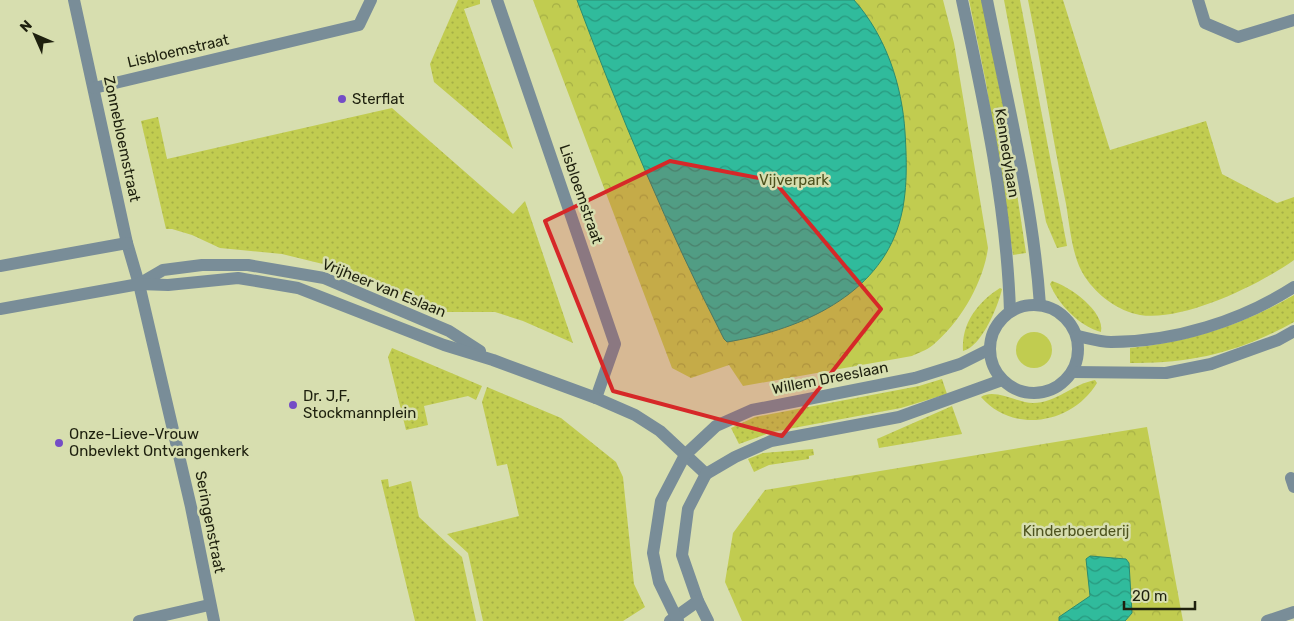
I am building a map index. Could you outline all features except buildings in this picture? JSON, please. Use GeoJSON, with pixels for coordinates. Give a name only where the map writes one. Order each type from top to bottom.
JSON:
{"type":"FeatureCollection","features":[{"type":"Feature","properties":{"kind":"street","name":"Zonnebloemstraat"},"geometry":{"type":"LineString","coordinates":[[74,0],[127,242],[139,284]]}},
{"type":"Feature","properties":{"kind":"street","name":"Lisbloemstraat"},"geometry":{"type":"LineString","coordinates":[[94,88],[359,25],[371,0]]}},
{"type":"Feature","properties":{"kind":"street","name":"Lisbloemstraat"},"geometry":{"type":"LineString","coordinates":[[497,0],[615,344],[596,398]]}},
{"type":"Feature","properties":{"kind":"street","name":"Kennedylaan"},"geometry":{"type":"LineString","coordinates":[[962,0],[977,69],[998,190],[1009,279],[1010,312]]}},
{"type":"Feature","properties":{"kind":"street","name":"Kennedylaan"},"geometry":{"type":"LineString","coordinates":[[987,0],[1025,193],[1038,274],[1040,305]]}},
{"type":"Feature","properties":{"kind":"street"},"geometry":{"type":"LineString","coordinates":[[1198,0],[1205,23],[1238,37],[1294,20]]}},
{"type":"Feature","properties":{"kind":"street"},"geometry":{"type":"LineString","coordinates":[[0,266],[127,242]]}},
{"type":"Feature","properties":{"kind":"street","name":"Vrijheer van Eslaan"},"geometry":{"type":"LineString","coordinates":[[139,284],[163,270],[202,265],[248,265],[324,278],[449,331],[493,360]]}},
{"type":"Feature","properties":{"kind":"street","name":"Vrijheer van Eslaan"},"geometry":{"type":"LineString","coordinates":[[0,309],[139,284],[168,285],[238,278],[298,288],[444,345],[493,360],[596,398],[635,415],[660,431],[706,474]]}},
{"type":"Feature","properties":{"kind":"street","name":"Seringenstraat"},"geometry":{"type":"LineString","coordinates":[[139,284],[192,507],[209,605],[214,621]]}},
{"type":"Feature","properties":{"kind":"street"},"geometry":{"type":"LineString","coordinates":[[1077,336],[1109,342],[1181,334],[1251,310],[1294,288]]}},
{"type":"Feature","properties":{"kind":"street"},"geometry":{"type":"LineString","coordinates":[[1030,305],[1040,305],[1063,315],[1077,336],[1078,354],[1072,372],[1053,390],[1039,394],[1026,393],[1013,388],[1002,380],[991,360],[990,349],[996,328],[1010,312],[1030,305]]}},
{"type":"Feature","properties":{"kind":"street"},"geometry":{"type":"LineString","coordinates":[[1072,372],[1166,373],[1211,364],[1278,340],[1294,331]]}},
{"type":"Feature","properties":{"kind":"street","name":"Willem Dreeslaan"},"geometry":{"type":"LineString","coordinates":[[674,620],[659,582],[653,553],[661,502],[685,455],[716,426],[752,410],[915,378],[960,364],[990,349]]}},
{"type":"Feature","properties":{"kind":"street"},"geometry":{"type":"LineString","coordinates":[[708,621],[698,601],[682,555],[688,509],[706,474],[735,457],[771,440],[899,417],[1002,380]]}},
{"type":"Feature","properties":{"kind":"street"},"geometry":{"type":"LineString","coordinates":[[674,620],[698,601]]}},
{"type":"Feature","properties":{"kind":"street"},"geometry":{"type":"LineString","coordinates":[[139,621],[209,605]]}},
{"type":"Feature","properties":{"kind":"street"},"geometry":{"type":"LineString","coordinates":[[1271,620],[1294,612]]}},
{"type":"Feature","properties":{"kind":"highlighted area"},"geometry":{"type":"Polygon","coordinates":[[[670,161],[774,181],[881,309],[782,436],[613,391],[545,221],[670,161]]]}},
{"type":"Feature","properties":{"kind":"green space"},"geometry":{"type":"Polygon","coordinates":[[[458,0],[480,0],[480,4],[464,9],[513,149],[434,82],[430,64],[458,0]]]}},
{"type":"Feature","properties":{"kind":"green space","name":"Vijverpark"},"geometry":{"type":"Polygon","coordinates":[[[533,0],[943,0],[954,43],[988,248],[976,288],[961,314],[933,345],[912,356],[743,386],[729,365],[691,378],[672,368],[533,0]]]}},
{"type":"Feature","properties":{"kind":"green space"},"geometry":{"type":"Polygon","coordinates":[[[969,0],[983,0],[999,76],[1026,253],[1013,255],[986,83],[969,0]]]}},
{"type":"Feature","properties":{"kind":"green space"},"geometry":{"type":"Polygon","coordinates":[[[1004,0],[1020,0],[1067,246],[1057,248],[1046,222],[1004,0]]]}},
{"type":"Feature","properties":{"kind":"green space"},"geometry":{"type":"Polygon","coordinates":[[[1028,0],[1063,0],[1110,150],[1206,121],[1222,174],[1277,203],[1294,197],[1294,260],[1261,280],[1220,300],[1177,313],[1158,316],[1140,315],[1116,306],[1102,296],[1085,277],[1074,252],[1028,0]]]}},
{"type":"Feature","properties":{"kind":"green space"},"geometry":{"type":"Polygon","coordinates":[[[392,108],[513,214],[525,201],[573,343],[523,321],[495,312],[445,312],[327,265],[282,254],[220,248],[192,235],[166,229],[141,121],[158,117],[167,159],[392,108]]]}},
{"type":"Feature","properties":{"kind":"green space"},"geometry":{"type":"Polygon","coordinates":[[[1052,281],[1076,294],[1092,308],[1101,324],[1101,332],[1085,325],[1070,313],[1053,291],[1050,284],[1052,281]]]}},
{"type":"Feature","properties":{"kind":"green space"},"geometry":{"type":"Polygon","coordinates":[[[1000,288],[1002,289],[1000,297],[988,325],[976,342],[970,348],[963,351],[965,331],[972,314],[1000,288]]]}},
{"type":"Feature","properties":{"kind":"green space"},"geometry":{"type":"Polygon","coordinates":[[[1294,295],[1294,322],[1254,341],[1215,354],[1194,358],[1152,363],[1130,363],[1130,348],[1194,337],[1255,315],[1294,295]]]}},
{"type":"Feature","properties":{"kind":"green space"},"geometry":{"type":"Polygon","coordinates":[[[1034,332],[1041,333],[1047,337],[1051,343],[1051,357],[1047,363],[1041,367],[1034,368],[1027,367],[1021,363],[1017,357],[1016,350],[1017,343],[1021,337],[1027,333],[1034,332]]]}},
{"type":"Feature","properties":{"kind":"green space"},"geometry":{"type":"Polygon","coordinates":[[[392,348],[482,386],[476,400],[468,396],[424,406],[428,425],[406,430],[388,357],[392,348]]]}},
{"type":"Feature","properties":{"kind":"green space"},"geometry":{"type":"Polygon","coordinates":[[[942,379],[947,394],[901,408],[772,432],[739,444],[731,428],[755,417],[919,386],[942,379]]]}},
{"type":"Feature","properties":{"kind":"green space"},"geometry":{"type":"Polygon","coordinates":[[[1095,380],[1097,383],[1086,397],[1073,407],[1058,415],[1042,419],[1026,420],[1010,416],[994,409],[981,397],[993,394],[1033,403],[1041,402],[1095,380]]]}},
{"type":"Feature","properties":{"kind":"green space"},"geometry":{"type":"Polygon","coordinates":[[[487,387],[561,418],[616,462],[623,477],[634,584],[645,607],[623,621],[483,621],[468,553],[447,534],[519,516],[507,464],[497,466],[482,402],[487,387]]]}},
{"type":"Feature","properties":{"kind":"green space"},"geometry":{"type":"Polygon","coordinates":[[[952,406],[962,434],[879,448],[877,439],[952,406]]]}},
{"type":"Feature","properties":{"kind":"green space","name":"Kinderboerderij"},"geometry":{"type":"Polygon","coordinates":[[[1147,427],[1183,621],[742,621],[725,582],[733,533],[765,490],[1147,427]]]}},
{"type":"Feature","properties":{"kind":"green space"},"geometry":{"type":"Polygon","coordinates":[[[813,449],[814,455],[809,456],[809,459],[769,465],[754,472],[748,459],[763,453],[813,449]]]}},
{"type":"Feature","properties":{"kind":"green space"},"geometry":{"type":"Polygon","coordinates":[[[388,479],[389,487],[411,481],[419,517],[462,557],[476,621],[415,621],[381,480],[388,479]]]}},
{"type":"Feature","properties":{"kind":"water"},"geometry":{"type":"Polygon","coordinates":[[[577,0],[854,0],[875,29],[890,62],[900,97],[906,144],[906,181],[901,218],[885,254],[869,275],[850,293],[828,308],[804,320],[778,330],[727,342],[703,298],[664,214],[610,86],[577,0]]]}},
{"type":"Feature","properties":{"kind":"water"},"geometry":{"type":"Polygon","coordinates":[[[1090,556],[1126,559],[1129,563],[1132,613],[1125,621],[1059,621],[1059,617],[1090,596],[1086,559],[1090,556]]]}},
{"type":"Feature","properties":{"kind":"place","name":"Sterflat"},"geometry":{"type":"Point","coordinates":[342,99]}},
{"type":"Feature","properties":{"kind":"place","name":"Dr. J,F, Stockmannplein"},"geometry":{"type":"Point","coordinates":[293,405]}},
{"type":"Feature","properties":{"kind":"place","name":"Onze-Lieve-Vrouw Onbevlekt Ontvangenkerk"},"geometry":{"type":"Point","coordinates":[59,443]}}]}
